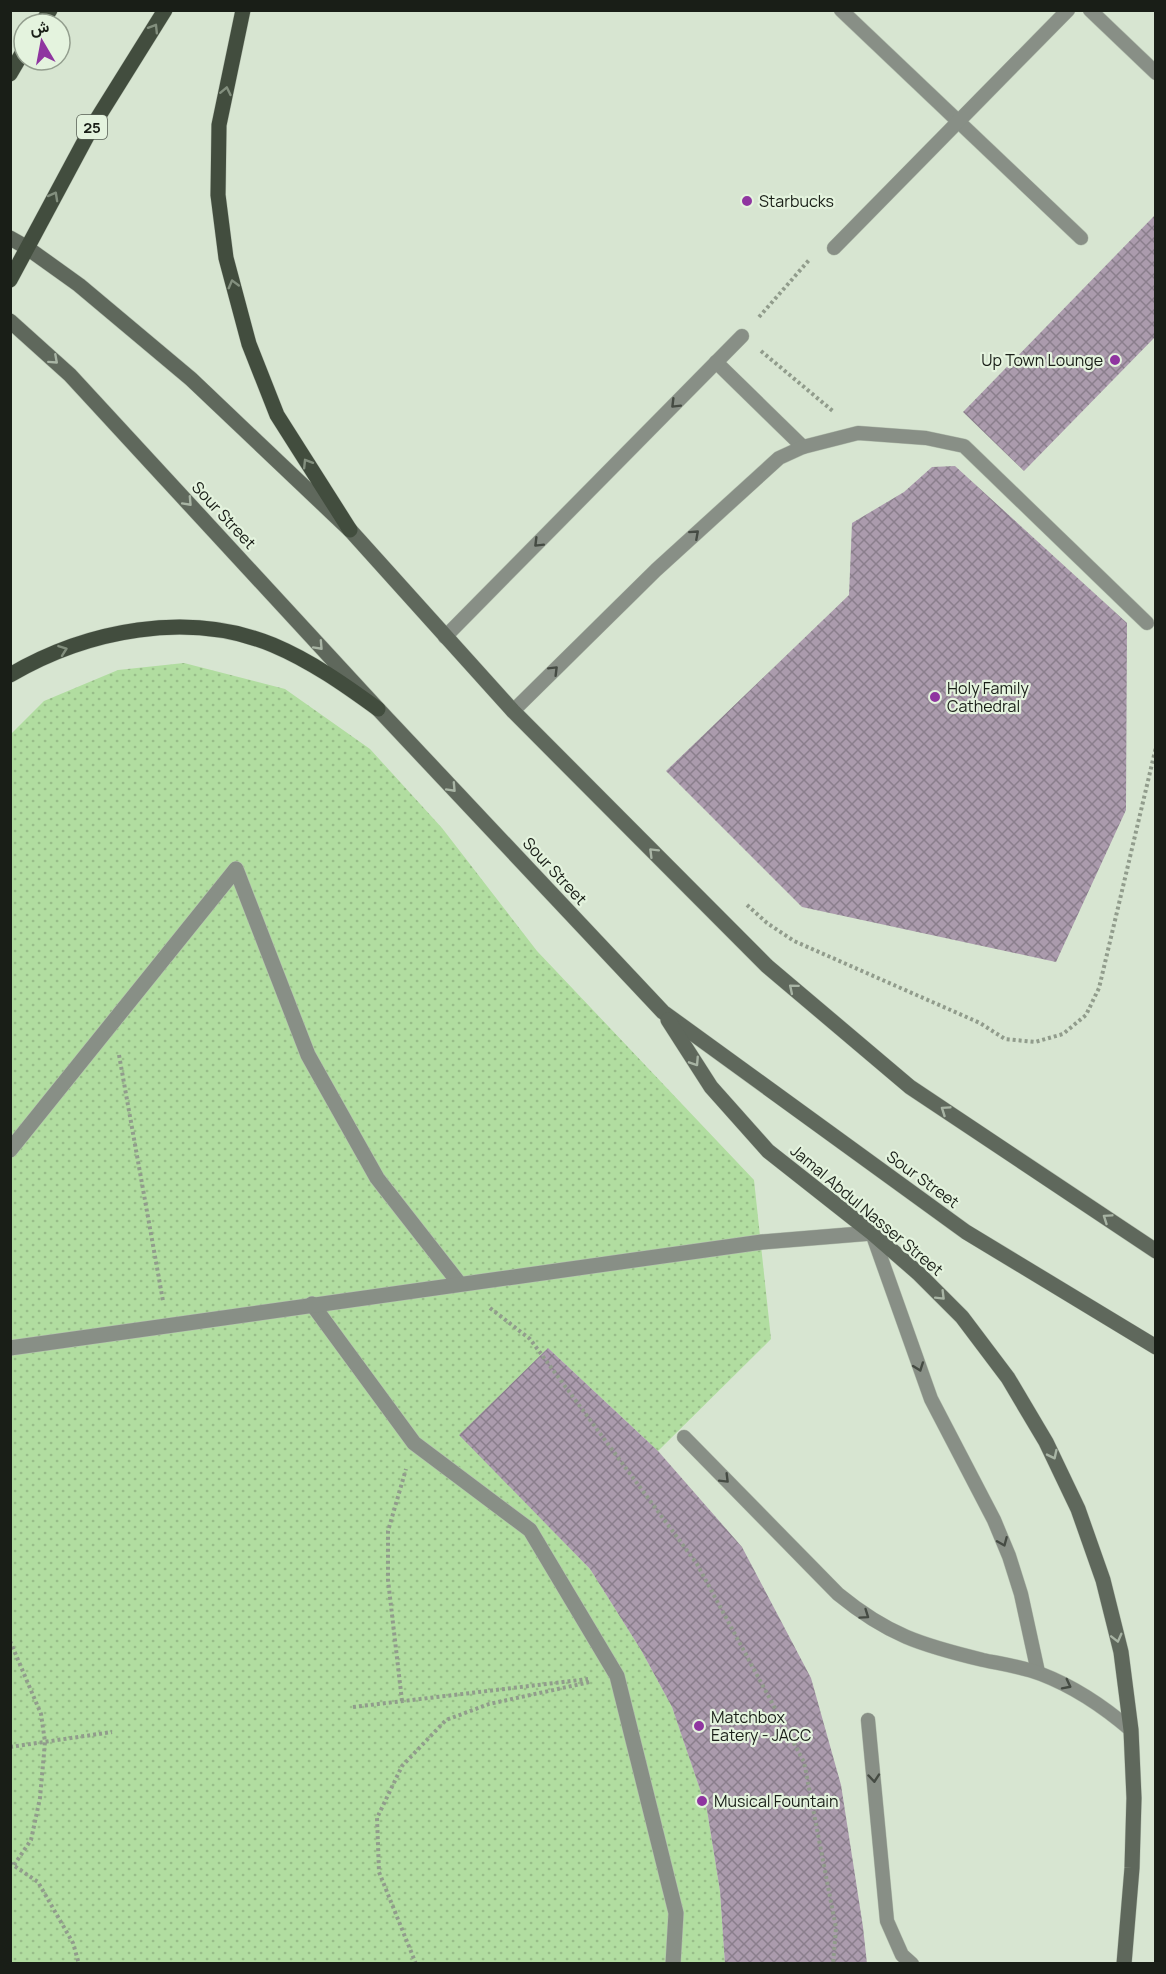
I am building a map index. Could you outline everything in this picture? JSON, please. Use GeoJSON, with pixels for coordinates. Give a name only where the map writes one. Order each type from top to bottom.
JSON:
{"type":"FeatureCollection","features":[{"type":"Feature","properties":{"kind":"main road","name":"25"},"geometry":{"type":"LineString","coordinates":[[10,280],[92,127],[165,10]]}},
{"type":"Feature","properties":{"kind":"main road"},"geometry":{"type":"LineString","coordinates":[[243,10],[219,125],[218,195],[226,258],[249,344],[277,416],[350,530]]}},
{"type":"Feature","properties":{"kind":"main road"},"geometry":{"type":"LineString","coordinates":[[10,238],[27,247],[79,285],[191,379],[350,530],[513,711],[767,966],[910,1087],[1155,1251]]}},
{"type":"Feature","properties":{"kind":"main road","name":"Sour Street"},"geometry":{"type":"LineString","coordinates":[[10,321],[70,375],[378,709],[663,1012],[966,1232],[1155,1347]]}},
{"type":"Feature","properties":{"kind":"main road"},"geometry":{"type":"LineString","coordinates":[[10,675],[58,651],[114,634],[152,629],[197,628],[249,636],[273,645],[319,668],[378,709]]}},
{"type":"Feature","properties":{"kind":"main road","name":"Jamal Abdul Nasser Street"},"geometry":{"type":"LineString","coordinates":[[663,1012],[711,1087],[768,1151],[872,1233],[918,1273],[962,1317],[1008,1378],[1046,1442],[1078,1509],[1103,1580],[1121,1652],[1131,1730],[1134,1798],[1124,1964]]}},
{"type":"Feature","properties":{"kind":"street"},"geometry":{"type":"LineString","coordinates":[[10,1150],[236,869],[308,1055],[377,1178],[459,1283]]}},
{"type":"Feature","properties":{"kind":"street"},"geometry":{"type":"LineString","coordinates":[[10,1348],[762,1242],[872,1233]]}},
{"type":"Feature","properties":{"kind":"street"},"geometry":{"type":"LineString","coordinates":[[312,1304],[414,1443],[530,1530],[617,1676],[676,1913],[674,1964]]}},
{"type":"Feature","properties":{"kind":"lane"},"geometry":{"type":"LineString","coordinates":[[841,10],[1081,238]]}},
{"type":"Feature","properties":{"kind":"lane"},"geometry":{"type":"LineString","coordinates":[[834,248],[1068,10]]}},
{"type":"Feature","properties":{"kind":"lane"},"geometry":{"type":"LineString","coordinates":[[1090,10],[1155,73]]}},
{"type":"Feature","properties":{"kind":"lane"},"geometry":{"type":"LineString","coordinates":[[445,637],[742,336]]}},
{"type":"Feature","properties":{"kind":"lane"},"geometry":{"type":"LineString","coordinates":[[716,362],[802,447]]}},
{"type":"Feature","properties":{"kind":"lane"},"geometry":{"type":"LineString","coordinates":[[513,711],[664,562],[779,458],[802,447],[858,433],[926,438],[964,446],[1147,623]]}},
{"type":"Feature","properties":{"kind":"lane"},"geometry":{"type":"LineString","coordinates":[[872,1233],[931,1399],[994,1520],[1009,1556],[1021,1594],[1038,1672]]}},
{"type":"Feature","properties":{"kind":"lane"},"geometry":{"type":"LineString","coordinates":[[684,1437],[838,1594],[860,1612],[908,1639],[935,1648],[1038,1672],[1087,1696],[1131,1730]]}},
{"type":"Feature","properties":{"kind":"lane"},"geometry":{"type":"LineString","coordinates":[[868,1720],[887,1921],[902,1955],[912,1964]]}},
{"type":"Feature","properties":{"kind":"path"},"geometry":{"type":"LineString","coordinates":[[810,259],[742,336],[858,433]]}},
{"type":"Feature","properties":{"kind":"path"},"geometry":{"type":"LineString","coordinates":[[744,902],[767,923],[794,941],[980,1023],[1005,1039],[1035,1042],[1063,1034],[1086,1015],[1099,988],[1155,747]]}},
{"type":"Feature","properties":{"kind":"path"},"geometry":{"type":"LineString","coordinates":[[113,1022],[167,1326]]}},
{"type":"Feature","properties":{"kind":"path"},"geometry":{"type":"LineString","coordinates":[[459,1283],[530,1339],[703,1575],[804,1762],[836,1928],[833,1964]]}},
{"type":"Feature","properties":{"kind":"path"},"geometry":{"type":"LineString","coordinates":[[402,1701],[388,1580],[388,1531],[414,1443]]}},
{"type":"Feature","properties":{"kind":"path"},"geometry":{"type":"LineString","coordinates":[[10,1641],[41,1714],[45,1742],[40,1798],[30,1840],[12,1864],[38,1882],[73,1943],[79,1964]]}},
{"type":"Feature","properties":{"kind":"path"},"geometry":{"type":"LineString","coordinates":[[353,1707],[617,1676]]}},
{"type":"Feature","properties":{"kind":"path"},"geometry":{"type":"LineString","coordinates":[[416,1964],[379,1872],[377,1818],[402,1766],[446,1719],[489,1704],[617,1676]]}},
{"type":"Feature","properties":{"kind":"path"},"geometry":{"type":"LineString","coordinates":[[10,1747],[112,1732]]}},
{"type":"Feature","properties":{"kind":"green space"},"geometry":{"type":"Polygon","coordinates":[[[184,663],[285,689],[370,749],[442,828],[537,951],[754,1180],[771,1339],[658,1451],[548,1348],[460,1435],[590,1569],[641,1650],[672,1707],[707,1810],[720,1891],[725,1963],[11,1964],[11,734],[44,701],[118,670],[184,663]]]}},
{"type":"Feature","properties":{"kind":"building"},"geometry":{"type":"Polygon","coordinates":[[[1156,214],[1156,336],[1024,471],[963,412],[1156,214]]]}},
{"type":"Feature","properties":{"kind":"building","name":"Holy Family Cathedral"},"geometry":{"type":"Polygon","coordinates":[[[955,466],[1127,623],[1126,810],[1056,962],[802,907],[666,771],[849,595],[852,523],[904,492],[932,467],[955,466]]]}},
{"type":"Feature","properties":{"kind":"building"},"geometry":{"type":"Polygon","coordinates":[[[548,1348],[658,1451],[742,1547],[811,1678],[841,1785],[867,1964],[725,1964],[720,1891],[707,1810],[672,1707],[641,1650],[590,1569],[459,1435],[548,1348]]]}},
{"type":"Feature","properties":{"kind":"place","name":"Starbucks"},"geometry":{"type":"Point","coordinates":[747,201]}},
{"type":"Feature","properties":{"kind":"place","name":"Up Town Lounge"},"geometry":{"type":"Point","coordinates":[1115,360]}},
{"type":"Feature","properties":{"kind":"place","name":"Holy Family Cathedral"},"geometry":{"type":"Point","coordinates":[935,697]}},
{"type":"Feature","properties":{"kind":"place","name":"Matchbox Eatery - JACC"},"geometry":{"type":"Point","coordinates":[699,1726]}},
{"type":"Feature","properties":{"kind":"place","name":"Musical Fountain"},"geometry":{"type":"Point","coordinates":[702,1801]}}]}
